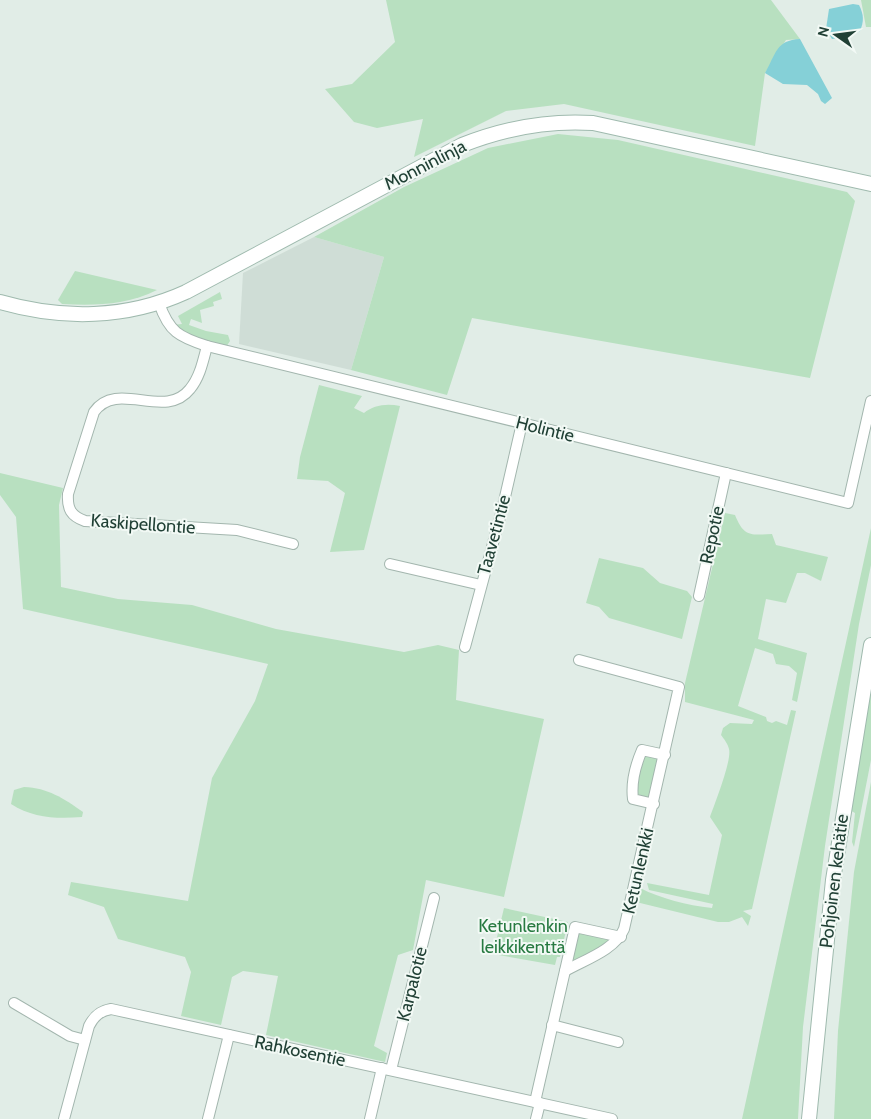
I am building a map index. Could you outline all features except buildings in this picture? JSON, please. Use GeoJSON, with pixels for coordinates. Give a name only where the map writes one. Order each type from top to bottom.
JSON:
{"type":"FeatureCollection","features":[{"type":"Feature","properties":{"kind":"street","name":"Monninlinja"},"geometry":{"type":"LineString","coordinates":[[0,302],[33,310],[77,315],[114,312],[159,303],[193,289],[462,145],[496,133],[532,125],[572,122],[607,126],[871,184]]}},
{"type":"Feature","properties":{"kind":"street","name":"Holintie"},"geometry":{"type":"LineString","coordinates":[[159,303],[164,318],[173,331],[187,340],[207,346],[848,503],[871,401]]}},
{"type":"Feature","properties":{"kind":"street","name":"Kaskipellontie"},"geometry":{"type":"LineString","coordinates":[[207,346],[195,381],[182,397],[166,402],[117,398],[99,405],[94,412],[68,494],[68,505],[72,514],[85,521],[236,530],[293,544]]}},
{"type":"Feature","properties":{"kind":"street","name":"Taavetintie"},"geometry":{"type":"LineString","coordinates":[[465,646],[502,510],[522,423]]}},
{"type":"Feature","properties":{"kind":"street","name":"Repotie"},"geometry":{"type":"LineString","coordinates":[[699,596],[726,473]]}},
{"type":"Feature","properties":{"kind":"street"},"geometry":{"type":"LineString","coordinates":[[390,564],[481,585]]}},
{"type":"Feature","properties":{"kind":"street","name":"Pohjoinen kehätie"},"geometry":{"type":"LineString","coordinates":[[809,1119],[833,880],[871,645]]}},
{"type":"Feature","properties":{"kind":"street","name":"Ketunlenkki"},"geometry":{"type":"LineString","coordinates":[[565,970],[613,944],[621,937],[654,804],[679,687],[579,660]]}},
{"type":"Feature","properties":{"kind":"street","name":"Ketunlenkki"},"geometry":{"type":"LineString","coordinates":[[654,804],[633,798],[632,790],[638,758],[642,750],[665,755]]}},
{"type":"Feature","properties":{"kind":"street","name":"Karpalotie"},"geometry":{"type":"LineString","coordinates":[[370,1119],[387,1069],[434,898]]}},
{"type":"Feature","properties":{"kind":"street","name":"Ketunlenkki"},"geometry":{"type":"LineString","coordinates":[[536,1119],[552,1025],[575,927],[621,937]]}},
{"type":"Feature","properties":{"kind":"street"},"geometry":{"type":"LineString","coordinates":[[14,1003],[70,1036],[84,1040]]}},
{"type":"Feature","properties":{"kind":"street","name":"Rahkosentie"},"geometry":{"type":"LineString","coordinates":[[64,1119],[84,1040],[94,1017],[103,1010],[111,1009],[612,1119]]}},
{"type":"Feature","properties":{"kind":"street"},"geometry":{"type":"LineString","coordinates":[[552,1025],[618,1042]]}},
{"type":"Feature","properties":{"kind":"street"},"geometry":{"type":"LineString","coordinates":[[208,1119],[229,1035]]}},
{"type":"Feature","properties":{"kind":"shaded area"},"geometry":{"type":"Polygon","coordinates":[[[314,237],[384,257],[351,370],[239,344],[243,273],[314,237]]]}},
{"type":"Feature","properties":{"kind":"green space"},"geometry":{"type":"Polygon","coordinates":[[[386,0],[771,0],[800,39],[786,40],[765,73],[755,146],[564,104],[506,111],[414,157],[423,119],[377,128],[354,122],[325,89],[352,84],[395,42],[386,0]]]}},
{"type":"Feature","properties":{"kind":"green space"},"geometry":{"type":"Polygon","coordinates":[[[861,0],[871,0],[871,27],[866,27],[861,0]]]}},
{"type":"Feature","properties":{"kind":"green space"},"geometry":{"type":"Polygon","coordinates":[[[558,134],[618,140],[847,192],[855,201],[810,378],[472,318],[447,395],[351,370],[384,257],[314,237],[404,187],[488,148],[558,134]]]}},
{"type":"Feature","properties":{"kind":"green space"},"geometry":{"type":"Polygon","coordinates":[[[75,271],[157,290],[122,302],[86,305],[62,304],[58,300],[75,271]]]}},
{"type":"Feature","properties":{"kind":"green space"},"geometry":{"type":"Polygon","coordinates":[[[220,292],[222,299],[213,302],[214,306],[200,310],[202,323],[191,319],[189,325],[206,331],[228,335],[230,341],[226,347],[195,339],[173,325],[182,324],[178,316],[220,292]]]}},
{"type":"Feature","properties":{"kind":"green space"},"geometry":{"type":"Polygon","coordinates":[[[319,385],[362,396],[354,408],[364,413],[380,405],[400,406],[364,550],[330,552],[345,493],[328,481],[297,479],[300,457],[319,385]]]}},
{"type":"Feature","properties":{"kind":"green space"},"geometry":{"type":"Polygon","coordinates":[[[0,473],[63,488],[59,505],[61,587],[118,599],[192,605],[276,629],[404,652],[438,645],[459,650],[456,700],[544,719],[504,897],[426,880],[413,950],[398,955],[374,1046],[387,1053],[385,1062],[266,1035],[278,976],[243,971],[232,977],[221,1025],[181,1016],[191,972],[185,957],[118,939],[104,907],[68,895],[71,882],[188,901],[212,778],[255,701],[268,664],[23,609],[16,517],[0,495],[0,473]]]}},
{"type":"Feature","properties":{"kind":"green space"},"geometry":{"type":"Polygon","coordinates":[[[725,513],[735,515],[741,527],[749,533],[758,535],[772,534],[776,545],[828,557],[821,581],[805,573],[797,573],[786,603],[766,599],[758,639],[807,653],[797,702],[792,700],[797,673],[789,666],[776,664],[773,654],[755,648],[738,706],[766,717],[767,721],[772,723],[776,721],[787,725],[791,710],[796,711],[752,909],[743,911],[751,916],[748,926],[742,917],[729,922],[718,922],[636,902],[640,888],[684,903],[712,908],[713,904],[649,890],[647,883],[709,895],[722,835],[710,817],[729,755],[728,745],[721,735],[723,728],[730,723],[752,724],[754,720],[685,702],[685,683],[725,513]]]}},
{"type":"Feature","properties":{"kind":"green space"},"geometry":{"type":"Polygon","coordinates":[[[871,528],[871,565],[859,624],[825,846],[803,1027],[798,1119],[742,1119],[871,528]]]}},
{"type":"Feature","properties":{"kind":"green space"},"geometry":{"type":"Polygon","coordinates":[[[599,558],[643,568],[660,583],[687,591],[692,597],[682,639],[609,618],[599,607],[586,603],[599,558]]]}},
{"type":"Feature","properties":{"kind":"green space"},"geometry":{"type":"Polygon","coordinates":[[[871,677],[871,760],[854,847],[852,842],[855,813],[848,809],[871,677]]]}},
{"type":"Feature","properties":{"kind":"green space"},"geometry":{"type":"Polygon","coordinates":[[[647,755],[659,760],[650,799],[639,797],[636,792],[642,758],[647,755]]]}},
{"type":"Feature","properties":{"kind":"green space"},"geometry":{"type":"Polygon","coordinates":[[[871,782],[871,1119],[834,1119],[838,1031],[854,872],[871,782]]]}},
{"type":"Feature","properties":{"kind":"green space"},"geometry":{"type":"Polygon","coordinates":[[[24,787],[41,789],[69,802],[83,812],[82,817],[63,818],[36,815],[19,809],[11,804],[14,790],[24,787]]]}},
{"type":"Feature","properties":{"kind":"green space","name":"Ketunlenkin leikkikenttä"},"geometry":{"type":"Polygon","coordinates":[[[504,908],[568,922],[560,957],[557,957],[555,965],[493,954],[504,908]]]}},
{"type":"Feature","properties":{"kind":"green space"},"geometry":{"type":"Polygon","coordinates":[[[578,932],[609,937],[612,941],[571,963],[578,932]]]}},
{"type":"Feature","properties":{"kind":"water"},"geometry":{"type":"Polygon","coordinates":[[[853,4],[859,5],[863,15],[860,31],[850,37],[832,39],[826,29],[829,9],[853,4]]]}},
{"type":"Feature","properties":{"kind":"water"},"geometry":{"type":"Polygon","coordinates":[[[800,39],[832,98],[825,104],[821,101],[818,94],[807,85],[783,84],[765,73],[781,45],[800,39]]]}}]}
